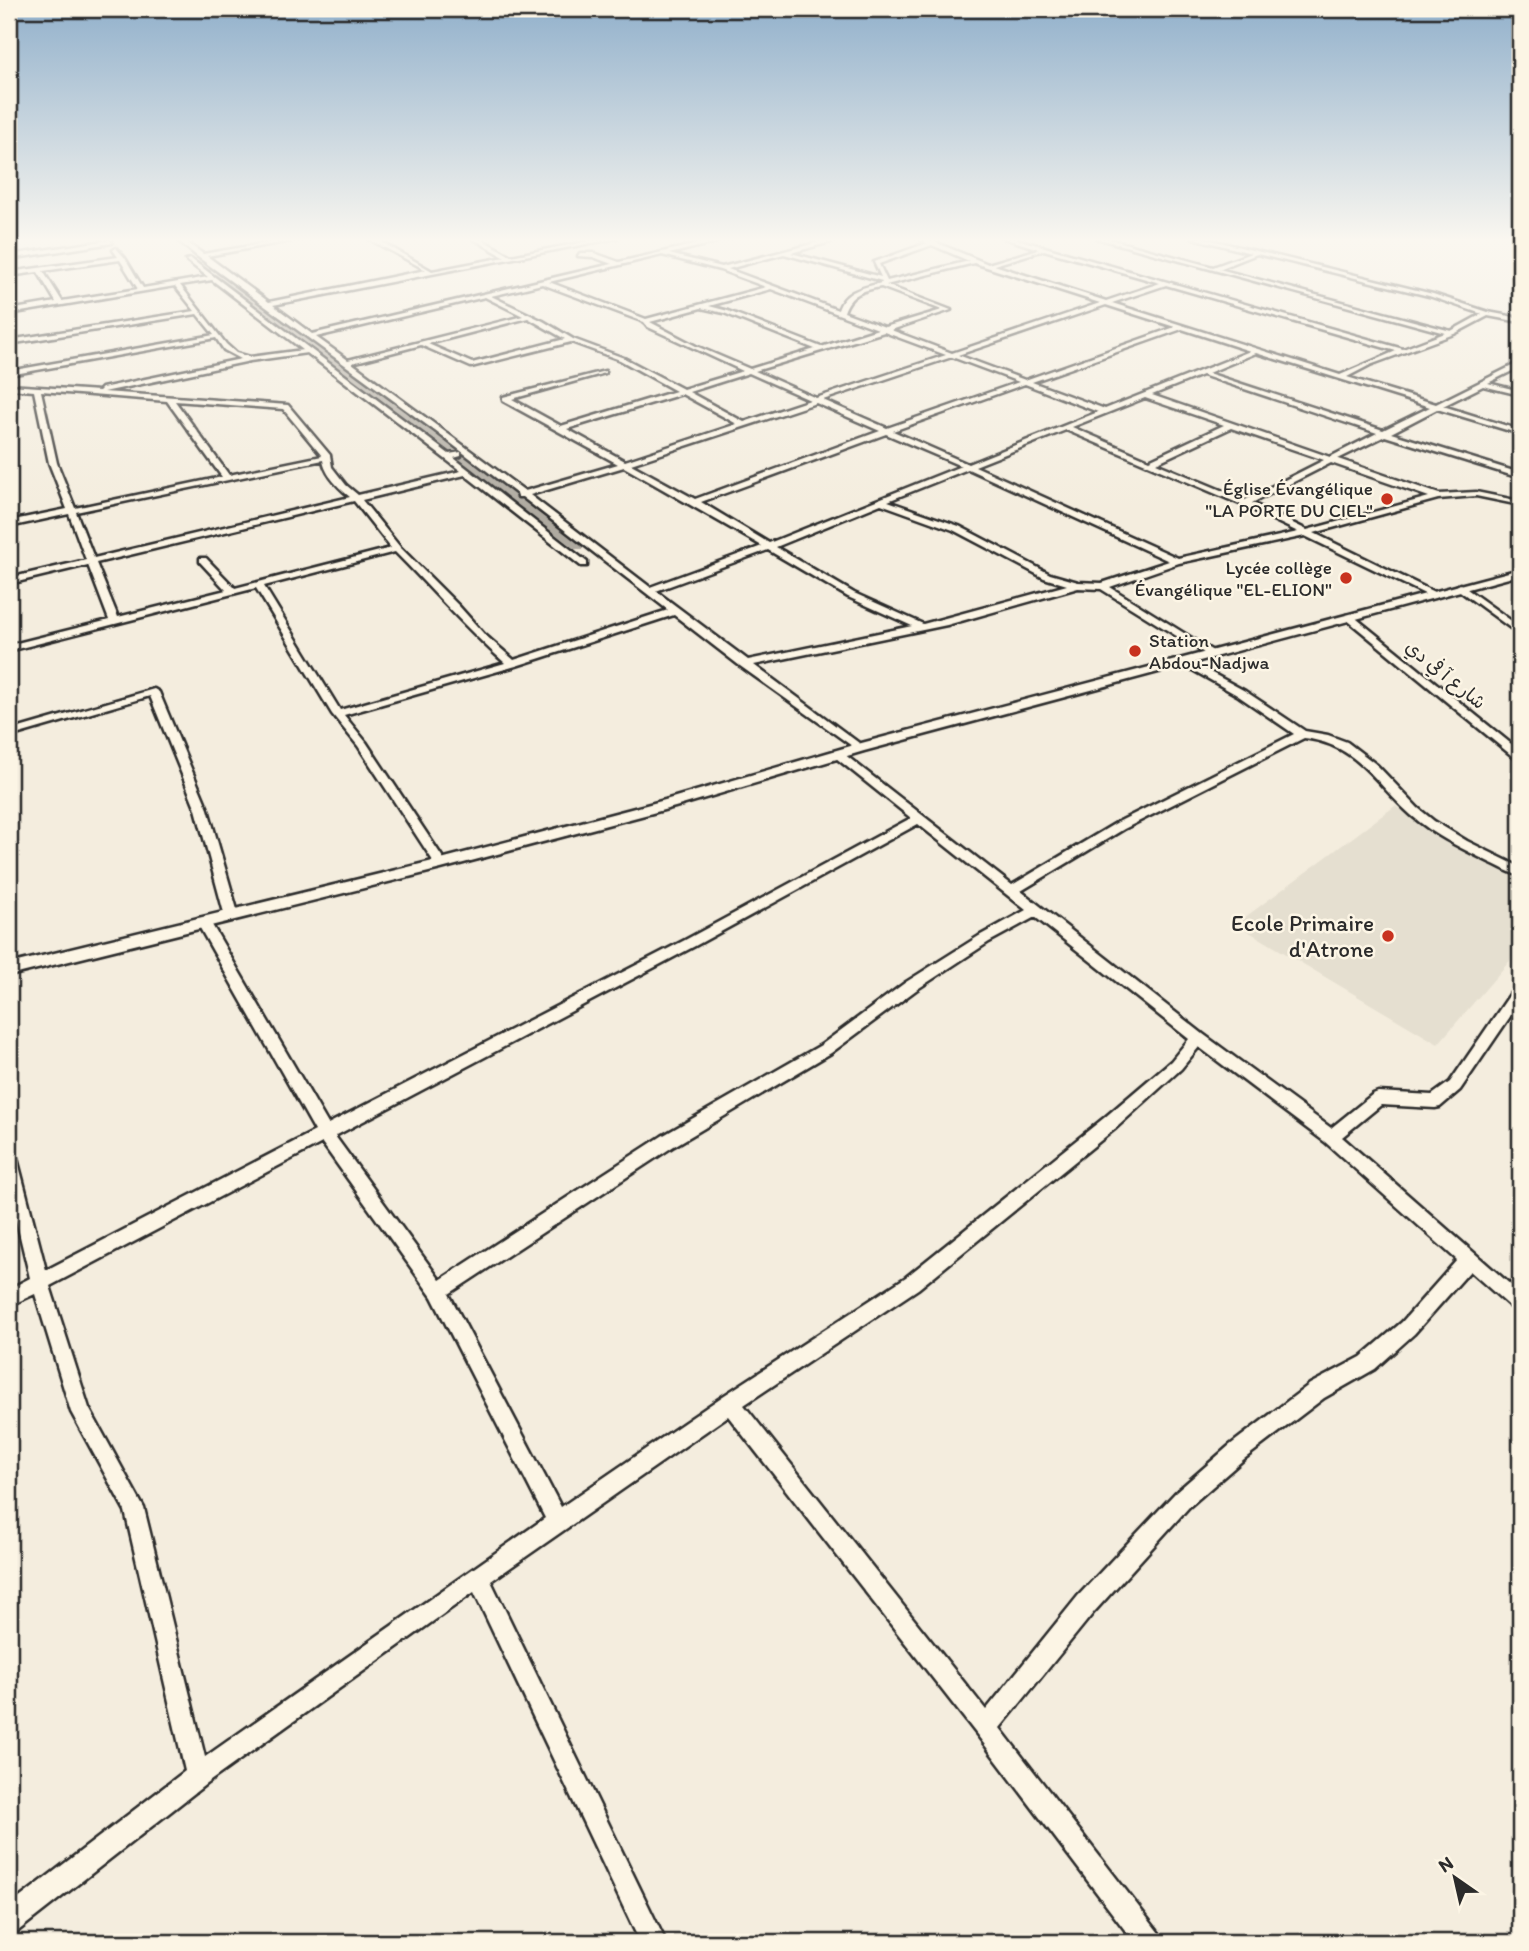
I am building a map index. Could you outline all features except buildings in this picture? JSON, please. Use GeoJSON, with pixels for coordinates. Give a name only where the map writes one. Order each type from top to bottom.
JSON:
{"type":"FeatureCollection","features":[{"type":"Feature","properties":{"kind":"street"},"geometry":{"type":"LineString","coordinates":[[9,342],[91,329]]}},
{"type":"Feature","properties":{"kind":"street"},"geometry":{"type":"LineString","coordinates":[[212,329],[222,346],[230,353],[250,359]]}},
{"type":"Feature","properties":{"kind":"street"},"geometry":{"type":"LineString","coordinates":[[280,329],[584,564]]}},
{"type":"Feature","properties":{"kind":"street"},"geometry":{"type":"LineString","coordinates":[[301,329],[859,748]]}},
{"type":"Feature","properties":{"kind":"street"},"geometry":{"type":"LineString","coordinates":[[311,336],[341,329]]}},
{"type":"Feature","properties":{"kind":"street"},"geometry":{"type":"LineString","coordinates":[[348,362],[477,329]]}},
{"type":"Feature","properties":{"kind":"street"},"geometry":{"type":"LineString","coordinates":[[552,329],[571,340],[622,359],[743,424]]}},
{"type":"Feature","properties":{"kind":"street"},"geometry":{"type":"LineString","coordinates":[[657,329],[1177,561]]}},
{"type":"Feature","properties":{"kind":"street"},"geometry":{"type":"LineString","coordinates":[[770,329],[821,349]]}},
{"type":"Feature","properties":{"kind":"street"},"geometry":{"type":"LineString","coordinates":[[560,429],[885,329]]}},
{"type":"Feature","properties":{"kind":"street"},"geometry":{"type":"LineString","coordinates":[[885,329],[947,355],[1102,411]]}},
{"type":"Feature","properties":{"kind":"street"},"geometry":{"type":"LineString","coordinates":[[520,495],[622,465],[1027,329]]}},
{"type":"Feature","properties":{"kind":"street"},"geometry":{"type":"LineString","coordinates":[[694,502],[1176,329]]}},
{"type":"Feature","properties":{"kind":"street"},"geometry":{"type":"LineString","coordinates":[[1188,329],[1520,432]]}},
{"type":"Feature","properties":{"kind":"street"},"geometry":{"type":"LineString","coordinates":[[1325,329],[1403,351]]}},
{"type":"Feature","properties":{"kind":"street"},"geometry":{"type":"LineString","coordinates":[[1441,329],[1452,332]]}},
{"type":"Feature","properties":{"kind":"street"},"geometry":{"type":"LineString","coordinates":[[1341,377],[1458,329]]}},
{"type":"Feature","properties":{"kind":"street"},"geometry":{"type":"LineString","coordinates":[[9,373],[218,336]]}},
{"type":"Feature","properties":{"kind":"street"},"geometry":{"type":"LineString","coordinates":[[421,343],[471,365],[571,340]]}},
{"type":"Feature","properties":{"kind":"street"},"geometry":{"type":"LineString","coordinates":[[91,393],[141,380],[308,351]]}},
{"type":"Feature","properties":{"kind":"street"},"geometry":{"type":"LineString","coordinates":[[648,591],[767,547],[1256,351]]}},
{"type":"Feature","properties":{"kind":"street"},"geometry":{"type":"LineString","coordinates":[[1245,503],[1520,364]]}},
{"type":"Feature","properties":{"kind":"street"},"geometry":{"type":"LineString","coordinates":[[603,372],[506,399],[622,465],[694,502],[851,595],[921,627]]}},
{"type":"Feature","properties":{"kind":"street"},"geometry":{"type":"LineString","coordinates":[[1200,372],[1520,476]]}},
{"type":"Feature","properties":{"kind":"street"},"geometry":{"type":"LineString","coordinates":[[1484,384],[1520,393]]}},
{"type":"Feature","properties":{"kind":"street"},"geometry":{"type":"LineString","coordinates":[[9,387],[285,407],[327,457],[328,467],[342,487],[357,499],[397,549],[480,636],[512,664]]}},
{"type":"Feature","properties":{"kind":"street"},"geometry":{"type":"LineString","coordinates":[[37,388],[53,463],[114,620]]}},
{"type":"Feature","properties":{"kind":"street"},"geometry":{"type":"LineString","coordinates":[[1144,395],[1438,497]]}},
{"type":"Feature","properties":{"kind":"street"},"geometry":{"type":"LineString","coordinates":[[169,398],[226,477]]}},
{"type":"Feature","properties":{"kind":"street"},"geometry":{"type":"LineString","coordinates":[[1151,462],[1230,425]]}},
{"type":"Feature","properties":{"kind":"street"},"geometry":{"type":"LineString","coordinates":[[1065,426],[1245,503],[1431,594]]}},
{"type":"Feature","properties":{"kind":"street"},"geometry":{"type":"LineString","coordinates":[[448,457],[466,452]]}},
{"type":"Feature","properties":{"kind":"street"},"geometry":{"type":"LineString","coordinates":[[9,524],[327,457]]}},
{"type":"Feature","properties":{"kind":"street"},"geometry":{"type":"LineString","coordinates":[[9,581],[467,472]]}},
{"type":"Feature","properties":{"kind":"street"},"geometry":{"type":"LineString","coordinates":[[879,501],[956,528],[1047,576],[1079,585],[1103,586],[1177,561],[1306,533],[1438,497],[1476,494],[1520,503]]}},
{"type":"Feature","properties":{"kind":"street"},"geometry":{"type":"LineString","coordinates":[[9,648],[397,549]]}},
{"type":"Feature","properties":{"kind":"street"},"geometry":{"type":"LineString","coordinates":[[203,560],[232,590]]}},
{"type":"Feature","properties":{"kind":"street"},"geometry":{"type":"LineString","coordinates":[[9,970],[441,864],[670,804],[859,748],[1520,572]]}},
{"type":"Feature","properties":{"kind":"street"},"geometry":{"type":"LineString","coordinates":[[258,583],[337,714],[362,744],[441,864]]}},
{"type":"Feature","properties":{"kind":"street"},"geometry":{"type":"LineString","coordinates":[[744,664],[921,627],[1079,585]]}},
{"type":"Feature","properties":{"kind":"street"},"geometry":{"type":"LineString","coordinates":[[1103,586],[1212,655]]}},
{"type":"Feature","properties":{"kind":"street"},"geometry":{"type":"LineString","coordinates":[[1460,587],[1520,632]]}},
{"type":"Feature","properties":{"kind":"street"},"geometry":{"type":"LineString","coordinates":[[337,714],[512,664],[675,611]]}},
{"type":"Feature","properties":{"kind":"street","name":"شارع آ في دي"},"geometry":{"type":"LineString","coordinates":[[1349,617],[1520,757]]}},
{"type":"Feature","properties":{"kind":"street"},"geometry":{"type":"LineString","coordinates":[[1186,662],[1241,693],[1302,734]]}},
{"type":"Feature","properties":{"kind":"street"},"geometry":{"type":"LineString","coordinates":[[9,733],[154,692],[202,809],[231,914]]}},
{"type":"Feature","properties":{"kind":"street"},"geometry":{"type":"LineString","coordinates":[[1013,890],[1120,826],[1302,734],[1323,734],[1341,742],[1376,770],[1412,810],[1432,825],[1520,872]]}},
{"type":"Feature","properties":{"kind":"street"},"geometry":{"type":"LineString","coordinates":[[840,755],[1198,1038],[1331,1137],[1520,1304]]}},
{"type":"Feature","properties":{"kind":"street"},"geometry":{"type":"LineString","coordinates":[[9,1298],[691,943],[920,818]]}},
{"type":"Feature","properties":{"kind":"street"},"geometry":{"type":"LineString","coordinates":[[438,1290],[668,1141],[826,1049],[911,986],[984,939],[1037,910]]}},
{"type":"Feature","properties":{"kind":"street"},"geometry":{"type":"LineString","coordinates":[[203,921],[324,1134],[438,1290],[558,1522]]}},
{"type":"Feature","properties":{"kind":"street"},"geometry":{"type":"LineString","coordinates":[[1331,1137],[1378,1098],[1435,1102],[1455,1086],[1520,991]]}},
{"type":"Feature","properties":{"kind":"street"},"geometry":{"type":"LineString","coordinates":[[9,1922],[198,1776],[478,1577],[730,1403],[923,1275],[1110,1123],[1176,1065],[1198,1038]]}},
{"type":"Feature","properties":{"kind":"street"},"geometry":{"type":"LineString","coordinates":[[9,1158],[40,1282],[81,1412],[134,1508],[198,1776]]}},
{"type":"Feature","properties":{"kind":"street"},"geometry":{"type":"LineString","coordinates":[[986,1728],[1086,1604],[1182,1500],[1237,1452],[1317,1391],[1368,1363],[1408,1328],[1470,1258]]}},
{"type":"Feature","properties":{"kind":"street"},"geometry":{"type":"LineString","coordinates":[[730,1403],[986,1728],[1150,1942]]}},
{"type":"Feature","properties":{"kind":"street"},"geometry":{"type":"LineString","coordinates":[[478,1577],[653,1942]]}},
{"type":"Feature","properties":{"kind":"shaded area","name":"Ecole Primaire d'Atrone"},"geometry":{"type":"Polygon","coordinates":[[[1395,806],[1520,880],[1520,949],[1438,1044],[1236,924],[1395,806]]]}},
{"type":"Feature","properties":{"kind":"waterway"},"geometry":{"type":"LineString","coordinates":[[291,329],[408,418]]}},
{"type":"Feature","properties":{"kind":"waterway"},"geometry":{"type":"LineString","coordinates":[[412,420],[454,453]]}},
{"type":"Feature","properties":{"kind":"waterway"},"geometry":{"type":"LineString","coordinates":[[460,457],[579,547]]}},
{"type":"Feature","properties":{"kind":"place","name":"Église Évangélique \"LA PORTE DU CIEL\""},"geometry":{"type":"Point","coordinates":[1387,499]}},
{"type":"Feature","properties":{"kind":"place","name":"Lycée collège Évangélique \"EL-ELION\""},"geometry":{"type":"Point","coordinates":[1346,578]}},
{"type":"Feature","properties":{"kind":"place","name":"Station Abdou-Nadjwa"},"geometry":{"type":"Point","coordinates":[1135,651]}},
{"type":"Feature","properties":{"kind":"place","name":"Ecole Primaire d'Atrone"},"geometry":{"type":"Point","coordinates":[1388,936]}}]}
